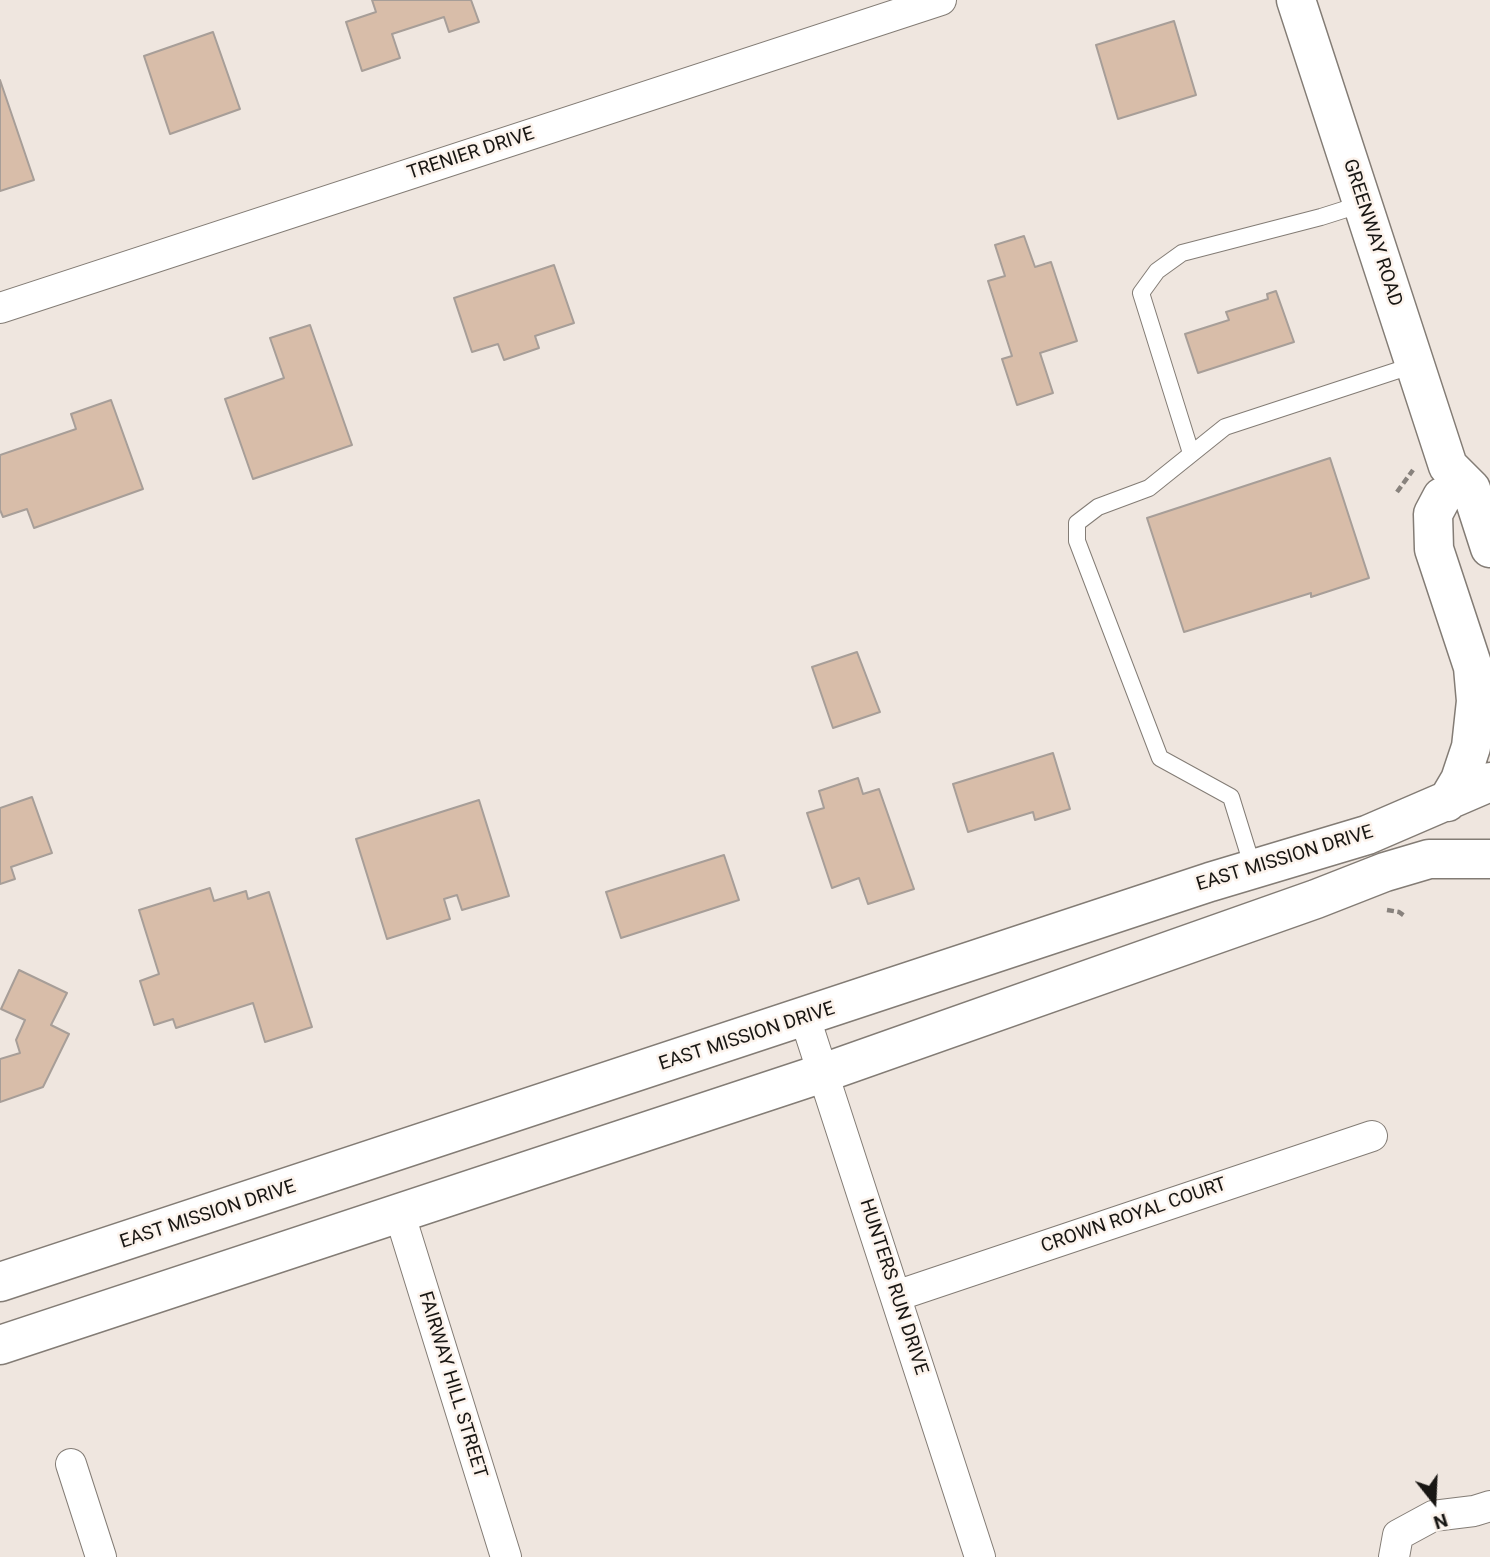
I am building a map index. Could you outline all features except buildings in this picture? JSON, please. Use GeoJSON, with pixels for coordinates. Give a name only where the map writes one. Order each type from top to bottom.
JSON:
{"type":"FeatureCollection","features":[{"type":"Feature","properties":{"kind":"street","name":"TRENIER DRIVE"},"geometry":{"type":"LineString","coordinates":[[0,308],[941,0]]}},
{"type":"Feature","properties":{"kind":"street","name":"GREENWAY ROAD"},"geometry":{"type":"LineString","coordinates":[[1297,0],[1414,365],[1490,632]]}},
{"type":"Feature","properties":{"kind":"street","name":"GREENWAY ROAD"},"geometry":{"type":"LineString","coordinates":[[1445,481],[1471,489],[1490,548]]}},
{"type":"Feature","properties":{"kind":"street"},"geometry":{"type":"LineString","coordinates":[[1445,481],[1433,513],[1434,550],[1473,667],[1476,701],[1471,747],[1460,780],[1447,802]]}},
{"type":"Feature","properties":{"kind":"street","name":"EAST MISSION DRIVE"},"geometry":{"type":"LineString","coordinates":[[0,1282],[1253,868],[1367,835],[1490,782]]}},
{"type":"Feature","properties":{"kind":"street"},"geometry":{"type":"LineString","coordinates":[[0,1345],[823,1073],[1407,865],[1446,858],[1490,859]]}},
{"type":"Feature","properties":{"kind":"street","name":"HUNTERS RUN DRIVE"},"geometry":{"type":"LineString","coordinates":[[805,1018],[981,1557]]}},
{"type":"Feature","properties":{"kind":"street","name":"CROWN ROYAL COURT"},"geometry":{"type":"LineString","coordinates":[[896,1296],[1371,1136]]}},
{"type":"Feature","properties":{"kind":"street","name":"FAIRWAY HILL STREET"},"geometry":{"type":"LineString","coordinates":[[399,1212],[506,1557]]}},
{"type":"Feature","properties":{"kind":"street"},"geometry":{"type":"LineString","coordinates":[[71,1464],[101,1557]]}},
{"type":"Feature","properties":{"kind":"street"},"geometry":{"type":"LineString","coordinates":[[1394,1557],[1398,1535],[1433,1516],[1474,1511],[1490,1506]]}},
{"type":"Feature","properties":{"kind":"lane"},"geometry":{"type":"LineString","coordinates":[[1191,453],[1141,293],[1157,271],[1182,253],[1362,204]]}},
{"type":"Feature","properties":{"kind":"lane"},"geometry":{"type":"LineString","coordinates":[[1253,868],[1231,797],[1160,758],[1077,541],[1077,523],[1098,507],[1149,488],[1225,428],[1414,365]]}}]}
